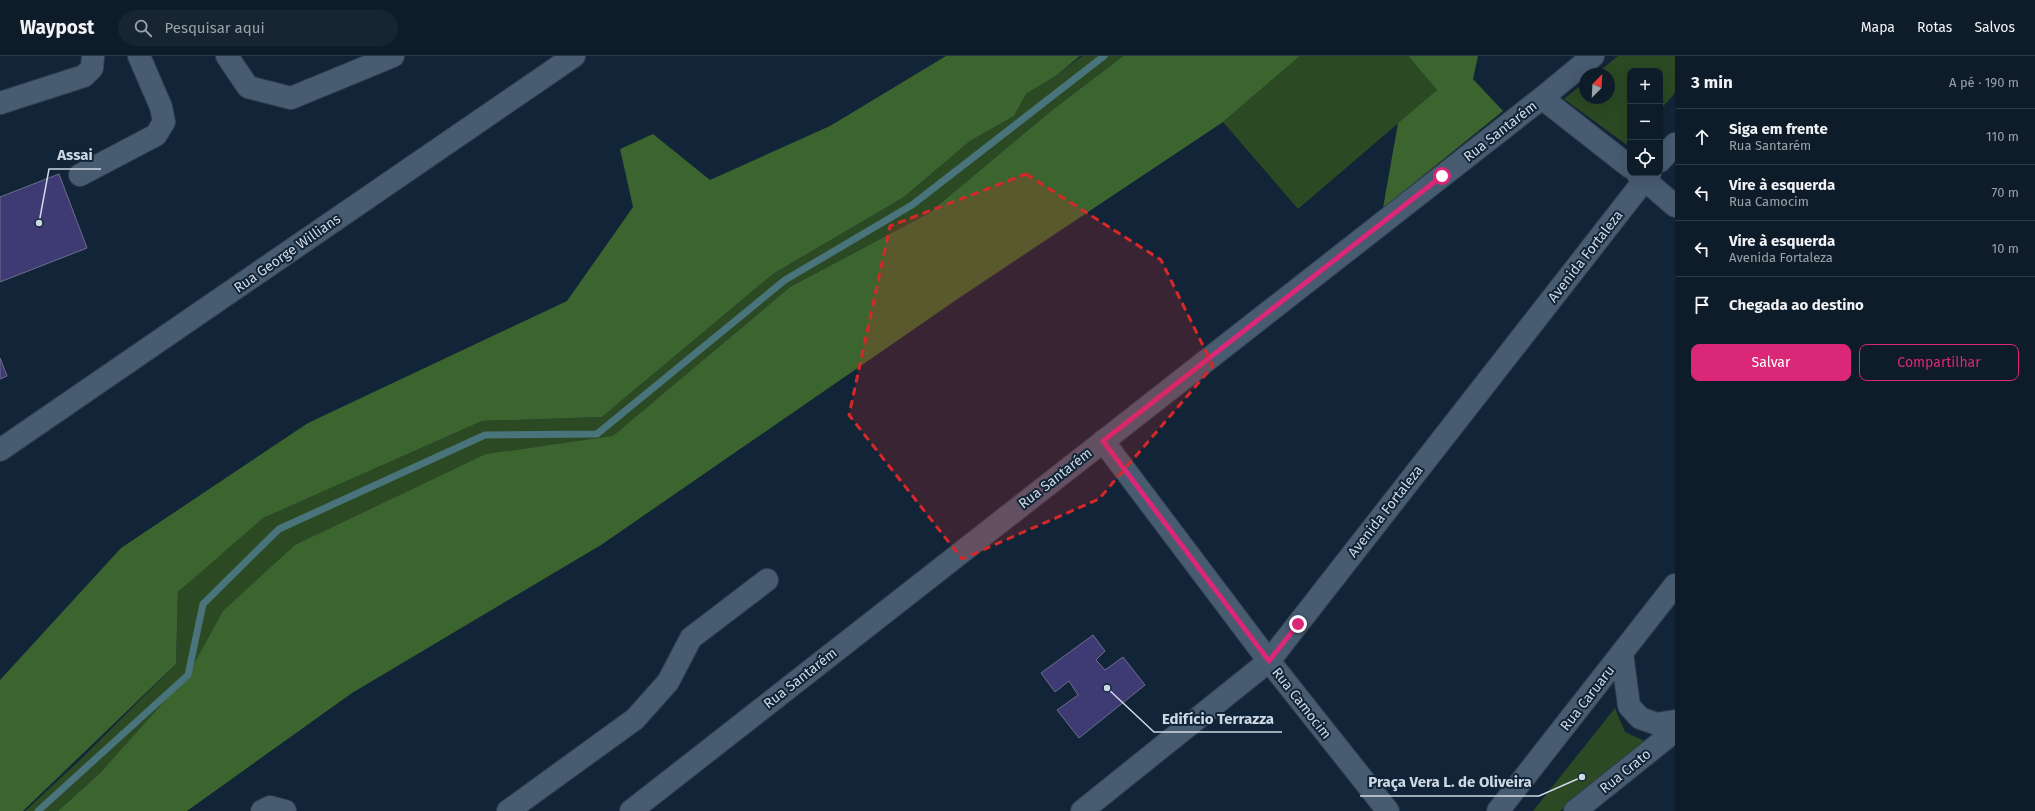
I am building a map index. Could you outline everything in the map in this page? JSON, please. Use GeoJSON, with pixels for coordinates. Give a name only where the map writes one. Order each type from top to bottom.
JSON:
{"type":"FeatureCollection","features":[{"type":"Feature","properties":{"kind":"street"},"geometry":{"type":"LineString","coordinates":[[0,103],[84,76],[92,68],[93,56]]}},
{"type":"Feature","properties":{"kind":"street"},"geometry":{"type":"LineString","coordinates":[[80,175],[156,135],[164,122],[161,107],[140,56]]}},
{"type":"Feature","properties":{"kind":"street"},"geometry":{"type":"LineString","coordinates":[[227,56],[248,87],[292,98],[393,56]]}},
{"type":"Feature","properties":{"kind":"street","name":"Rua George Willians"},"geometry":{"type":"LineString","coordinates":[[0,450],[574,56]]}},
{"type":"Feature","properties":{"kind":"street","name":"Rua Santarém"},"geometry":{"type":"LineString","coordinates":[[631,811],[1594,56]]}},
{"type":"Feature","properties":{"kind":"street"},"geometry":{"type":"LineString","coordinates":[[1542,98],[1627,163]]}},
{"type":"Feature","properties":{"kind":"street"},"geometry":{"type":"LineString","coordinates":[[1663,158],[1675,144]]}},
{"type":"Feature","properties":{"kind":"street","name":"Avenida Fortaleza"},"geometry":{"type":"LineString","coordinates":[[1082,811],[1269,661],[1638,176]]}},
{"type":"Feature","properties":{"kind":"street"},"geometry":{"type":"LineString","coordinates":[[1643,176],[1675,206]]}},
{"type":"Feature","properties":{"kind":"street","name":"Rua Camocim"},"geometry":{"type":"LineString","coordinates":[[1103,441],[1269,661],[1388,811]]}},
{"type":"Feature","properties":{"kind":"street"},"geometry":{"type":"LineString","coordinates":[[508,811],[635,719],[668,682],[692,638],[767,580]]}},
{"type":"Feature","properties":{"kind":"street","name":"Rua Caruaru"},"geometry":{"type":"LineString","coordinates":[[1498,811],[1675,586]]}},
{"type":"Feature","properties":{"kind":"street"},"geometry":{"type":"LineString","coordinates":[[1622,653],[1629,706],[1640,718],[1657,724],[1675,721]]}},
{"type":"Feature","properties":{"kind":"street","name":"Rua Crato"},"geometry":{"type":"LineString","coordinates":[[1575,811],[1675,731]]}},
{"type":"Feature","properties":{"kind":"street"},"geometry":{"type":"LineString","coordinates":[[262,811],[270,807],[285,811]]}},
{"type":"Feature","properties":{"kind":"highlighted area"},"geometry":{"type":"Polygon","coordinates":[[[1026,174],[1161,260],[1213,366],[1099,499],[962,559],[849,415],[890,226],[1026,174]]]}},
{"type":"Feature","properties":{"kind":"green space"},"geometry":{"type":"Polygon","coordinates":[[[946,56],[1080,56],[1057,75],[1026,94],[1014,116],[970,141],[904,197],[773,274],[602,417],[482,421],[263,518],[178,592],[176,664],[23,811],[0,811],[0,680],[121,548],[308,423],[567,301],[633,207],[620,149],[653,134],[710,180],[830,126],[946,56]]]}},
{"type":"Feature","properties":{"kind":"green space"},"geometry":{"type":"Polygon","coordinates":[[[1082,56],[1123,56],[1051,111],[929,213],[790,287],[613,437],[486,454],[189,685],[101,772],[58,811],[25,811],[83,757],[176,664],[178,592],[258,520],[482,421],[602,417],[773,274],[904,197],[970,141],[1014,116],[1026,94],[1057,75],[1082,56]]]}},
{"type":"Feature","properties":{"kind":"green space"},"geometry":{"type":"Polygon","coordinates":[[[1123,56],[1300,56],[1223,122],[959,298],[601,545],[352,693],[187,811],[58,811],[101,772],[188,675],[223,611],[295,545],[486,454],[613,436],[790,287],[929,213],[1051,111],[1123,56]]]}},
{"type":"Feature","properties":{"kind":"green space"},"geometry":{"type":"Polygon","coordinates":[[[1300,56],[1408,56],[1437,90],[1298,209],[1223,122],[1300,56]]]}},
{"type":"Feature","properties":{"kind":"green space"},"geometry":{"type":"Polygon","coordinates":[[[1408,56],[1478,56],[1473,79],[1503,111],[1383,208],[1398,123],[1437,90],[1408,56]]]}},
{"type":"Feature","properties":{"kind":"green space"},"geometry":{"type":"Polygon","coordinates":[[[1618,56],[1675,56],[1675,93],[1663,107],[1663,68],[1627,68],[1627,145],[1564,99],[1579,87],[1579,104],[1615,104],[1615,68],[1603,68],[1618,56]]]}},
{"type":"Feature","properties":{"kind":"green space"},"geometry":{"type":"Polygon","coordinates":[[[1615,708],[1625,732],[1649,743],[1560,811],[1533,811],[1615,708]]]}},
{"type":"Feature","properties":{"kind":"building"},"geometry":{"type":"Polygon","coordinates":[[[59,174],[87,248],[0,282],[0,197],[59,174]]]}},
{"type":"Feature","properties":{"kind":"building"},"geometry":{"type":"Polygon","coordinates":[[[0,358],[7,376],[0,379],[0,358]]]}},
{"type":"Feature","properties":{"kind":"building"},"geometry":{"type":"Polygon","coordinates":[[[1093,635],[1105,651],[1096,660],[1105,670],[1123,657],[1145,685],[1079,738],[1057,710],[1078,695],[1069,681],[1055,692],[1041,673],[1093,635]]]}},
{"type":"Feature","properties":{"kind":"waterway"},"geometry":{"type":"LineString","coordinates":[[38,811],[188,675],[203,604],[279,529],[485,435],[597,434],[785,280],[912,205],[1104,56]]}},
{"type":"Feature","properties":{"kind":"place","name":"Assai"},"geometry":{"type":"Point","coordinates":[39,223]}},
{"type":"Feature","properties":{"kind":"place","name":"Edifício Terrazza"},"geometry":{"type":"Point","coordinates":[1107,688]}},
{"type":"Feature","properties":{"kind":"place","name":"Praça Vera L. de Oliveira"},"geometry":{"type":"Point","coordinates":[1582,777]}},
{"type":"Feature","properties":{"kind":"route"},"geometry":{"type":"LineString","coordinates":[[1298,624],[1269,661],[1103,441],[1442,176]]}}]}
